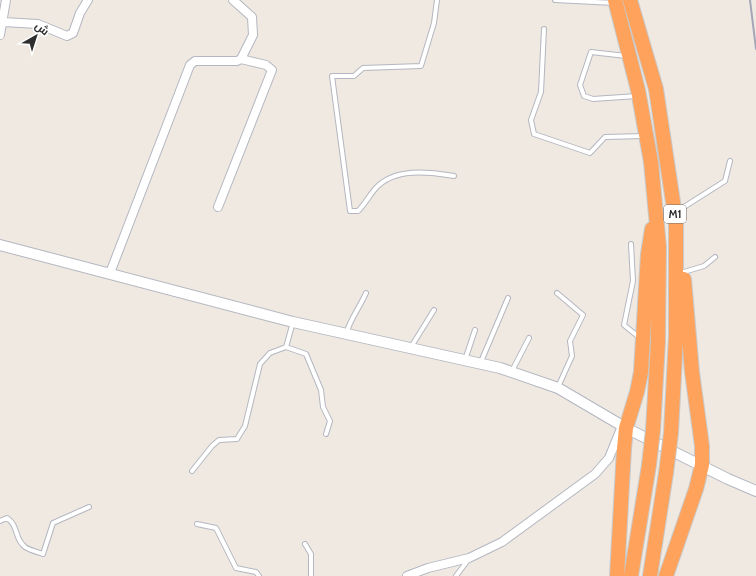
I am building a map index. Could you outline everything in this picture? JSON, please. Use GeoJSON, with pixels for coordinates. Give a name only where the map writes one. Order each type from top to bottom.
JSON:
{"type":"FeatureCollection","features":[{"type":"Feature","properties":{"kind":"highway","name":"M1"},"geometry":{"type":"LineString","coordinates":[[621,1],[630,57],[651,162],[658,248],[658,342],[653,430],[649,465],[631,576]]}},
{"type":"Feature","properties":{"kind":"highway","name":"M1"},"geometry":{"type":"LineString","coordinates":[[621,1],[656,89],[675,217],[676,336],[671,433],[650,576]]}},
{"type":"Feature","properties":{"kind":"highway"},"geometry":{"type":"LineString","coordinates":[[666,576],[696,490],[702,465],[702,446],[692,372],[684,272],[675,217]]}},
{"type":"Feature","properties":{"kind":"highway"},"geometry":{"type":"LineString","coordinates":[[617,576],[624,427],[639,382],[649,245],[656,219]]}},
{"type":"Feature","properties":{"kind":"street"},"geometry":{"type":"LineString","coordinates":[[0,35],[6,0]]}},
{"type":"Feature","properties":{"kind":"street"},"geometry":{"type":"LineString","coordinates":[[3,22],[38,24],[67,36],[73,33],[80,13],[87,4],[88,0]]}},
{"type":"Feature","properties":{"kind":"street"},"geometry":{"type":"LineString","coordinates":[[233,0],[252,18],[253,35],[241,59]]}},
{"type":"Feature","properties":{"kind":"street"},"geometry":{"type":"LineString","coordinates":[[110,273],[190,65],[195,61],[241,59],[266,65],[272,70],[218,207]]}},
{"type":"Feature","properties":{"kind":"street"},"geometry":{"type":"LineString","coordinates":[[0,245],[293,322],[465,360],[512,372],[558,388],[624,427],[756,491]]}},
{"type":"Feature","properties":{"kind":"street"},"geometry":{"type":"LineString","coordinates":[[407,576],[428,568],[469,558],[502,542],[594,474],[609,458],[624,427]]}},
{"type":"Feature","properties":{"kind":"lane"},"geometry":{"type":"LineString","coordinates":[[437,0],[434,24],[421,66],[363,68],[354,76],[332,76],[350,211],[358,211],[375,188],[389,179],[426,172],[454,176]]}},
{"type":"Feature","properties":{"kind":"lane"},"geometry":{"type":"LineString","coordinates":[[555,0],[621,1]]}},
{"type":"Feature","properties":{"kind":"lane"},"geometry":{"type":"LineString","coordinates":[[544,29],[540,92],[531,120],[534,134],[590,153],[605,137],[646,136]]}},
{"type":"Feature","properties":{"kind":"lane"},"geometry":{"type":"LineString","coordinates":[[630,57],[591,52],[580,85],[584,96],[592,99],[639,96]]}},
{"type":"Feature","properties":{"kind":"lane"},"geometry":{"type":"LineString","coordinates":[[675,217],[725,181],[730,161]]}},
{"type":"Feature","properties":{"kind":"lane"},"geometry":{"type":"LineString","coordinates":[[631,244],[633,281],[624,326],[642,340]]}},
{"type":"Feature","properties":{"kind":"lane"},"geometry":{"type":"LineString","coordinates":[[684,272],[704,266],[715,257]]}},
{"type":"Feature","properties":{"kind":"lane"},"geometry":{"type":"LineString","coordinates":[[346,334],[349,323],[360,307],[366,293]]}},
{"type":"Feature","properties":{"kind":"lane"},"geometry":{"type":"LineString","coordinates":[[556,293],[583,314],[570,341],[572,356],[558,388]]}},
{"type":"Feature","properties":{"kind":"lane"},"geometry":{"type":"LineString","coordinates":[[480,364],[508,298]]}},
{"type":"Feature","properties":{"kind":"lane"},"geometry":{"type":"LineString","coordinates":[[410,348],[434,310]]}},
{"type":"Feature","properties":{"kind":"lane"},"geometry":{"type":"LineString","coordinates":[[286,347],[293,322]]}},
{"type":"Feature","properties":{"kind":"lane"},"geometry":{"type":"LineString","coordinates":[[465,360],[475,330]]}},
{"type":"Feature","properties":{"kind":"lane"},"geometry":{"type":"LineString","coordinates":[[512,372],[529,338]]}},
{"type":"Feature","properties":{"kind":"lane"},"geometry":{"type":"LineString","coordinates":[[192,471],[212,446],[219,440],[237,439],[245,426],[260,364],[270,353],[286,347],[306,354],[321,390],[323,407],[330,422],[326,434]]}},
{"type":"Feature","properties":{"kind":"lane"},"geometry":{"type":"LineString","coordinates":[[0,521],[8,518],[14,523],[19,540],[25,548],[43,554],[53,522],[89,507]]}},
{"type":"Feature","properties":{"kind":"lane"},"geometry":{"type":"LineString","coordinates":[[197,524],[216,528],[236,568],[256,572],[259,576]]}},
{"type":"Feature","properties":{"kind":"lane"},"geometry":{"type":"LineString","coordinates":[[305,544],[311,554],[311,576]]}},
{"type":"Feature","properties":{"kind":"lane"},"geometry":{"type":"LineString","coordinates":[[456,576],[469,558]]}},
{"type":"Feature","properties":{"kind":"railway"},"geometry":{"type":"LineString","coordinates":[[750,0],[756,49]]}}]}
